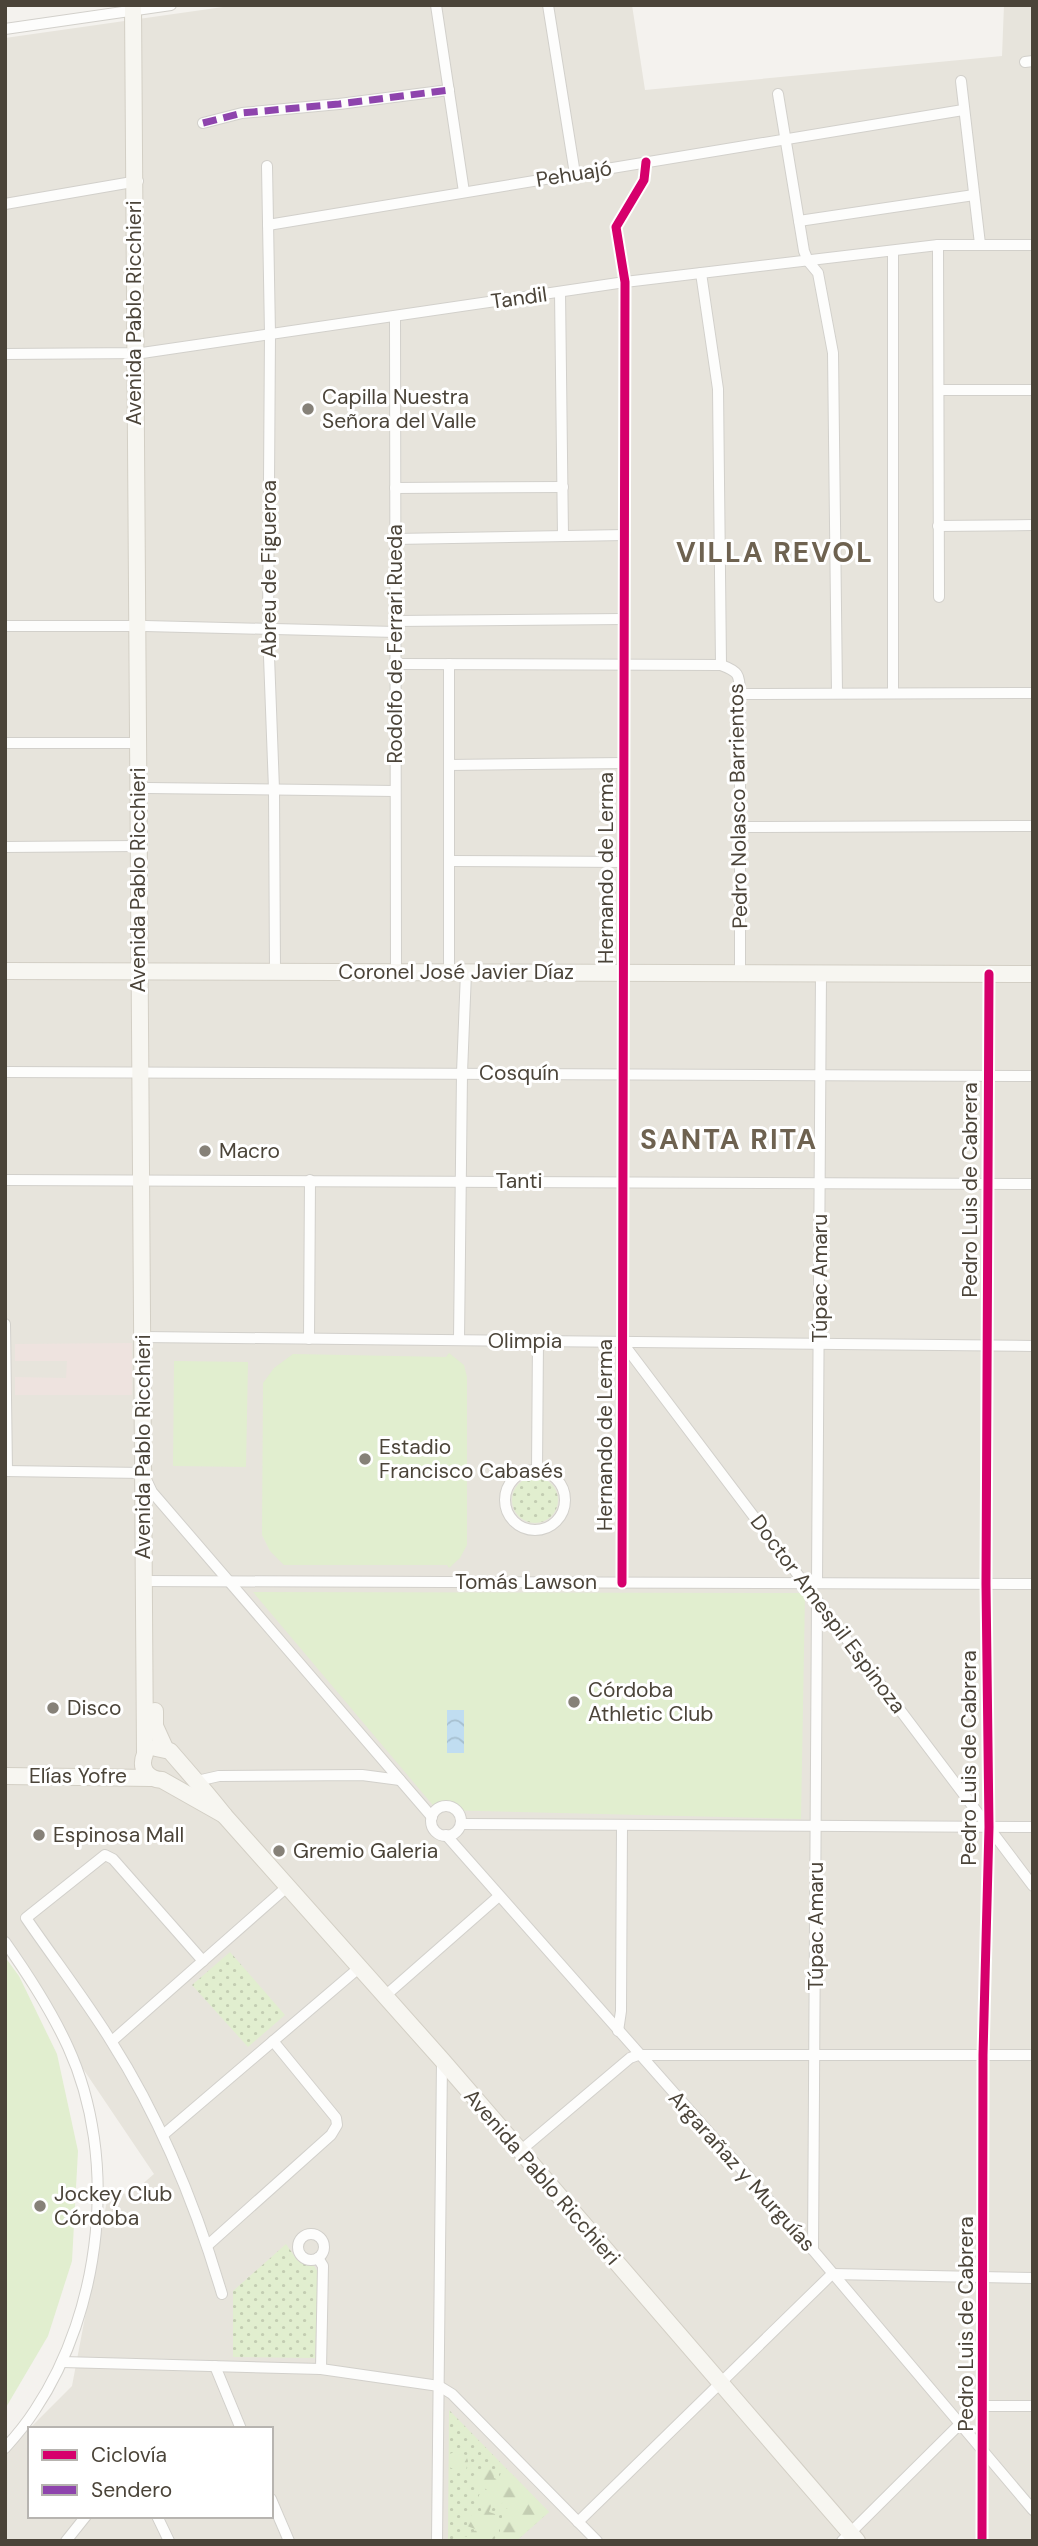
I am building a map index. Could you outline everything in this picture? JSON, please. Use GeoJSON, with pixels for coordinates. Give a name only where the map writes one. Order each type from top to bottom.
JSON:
{"type":"FeatureCollection","features":[{"type":"Feature","properties":{"kind":"main road","name":"Avenida Pablo Ricchieri"},"geometry":{"type":"LineString","coordinates":[[136,8],[140,626],[138,846],[143,971],[147,1337],[152,1492],[144,1757]]}},
{"type":"Feature","properties":{"kind":"main road","name":"Avenida Pablo Ricchieri"},"geometry":{"type":"LineString","coordinates":[[140,626],[147,788],[143,971]]}},
{"type":"Feature","properties":{"kind":"main road","name":"Coronel José Javier Díaz"},"geometry":{"type":"LineString","coordinates":[[5,971],[1033,974]]}},
{"type":"Feature","properties":{"kind":"main road","name":"Avenida Pablo Ricchieri"},"geometry":{"type":"LineString","coordinates":[[147,1337],[143,1473],[155,1726],[170,1754],[197,1781],[224,1815],[442,2060],[850,2538]]}},
{"type":"Feature","properties":{"kind":"main road"},"geometry":{"type":"LineString","coordinates":[[154,1748],[170,1754],[174,1770],[156,1779],[144,1770],[144,1757],[154,1748]]}},
{"type":"Feature","properties":{"kind":"main road","name":"Elías Yofre"},"geometry":{"type":"LineString","coordinates":[[5,1769],[127,1769],[144,1757]]}},
{"type":"Feature","properties":{"kind":"main road","name":"Elías Yofre"},"geometry":{"type":"LineString","coordinates":[[5,1776],[156,1779]]}},
{"type":"Feature","properties":{"kind":"main road","name":"Avenida Pablo Ricchieri"},"geometry":{"type":"LineString","coordinates":[[156,1779],[224,1815]]}},
{"type":"Feature","properties":{"kind":"street"},"geometry":{"type":"LineString","coordinates":[[5,29],[170,5]]}},
{"type":"Feature","properties":{"kind":"street"},"geometry":{"type":"LineString","coordinates":[[436,5],[464,192]]}},
{"type":"Feature","properties":{"kind":"street"},"geometry":{"type":"LineString","coordinates":[[548,5],[575,174]]}},
{"type":"Feature","properties":{"kind":"street"},"geometry":{"type":"LineString","coordinates":[[961,80],[979,244]]}},
{"type":"Feature","properties":{"kind":"street"},"geometry":{"type":"LineString","coordinates":[[203,123],[242,113],[339,104],[449,89]]}},
{"type":"Feature","properties":{"kind":"street"},"geometry":{"type":"LineString","coordinates":[[778,94],[804,251],[818,273],[833,353],[837,693]]}},
{"type":"Feature","properties":{"kind":"street","name":"Pehuajó"},"geometry":{"type":"LineString","coordinates":[[268,225],[963,110]]}},
{"type":"Feature","properties":{"kind":"street","name":"Hernando de Lerma"},"geometry":{"type":"LineString","coordinates":[[622,1583],[625,282],[616,227],[644,180],[646,162]]}},
{"type":"Feature","properties":{"kind":"street","name":"Abreu de Figueroa"},"geometry":{"type":"LineString","coordinates":[[267,166],[270,334],[268,630],[274,789],[275,972]]}},
{"type":"Feature","properties":{"kind":"street"},"geometry":{"type":"LineString","coordinates":[[5,204],[137,181]]}},
{"type":"Feature","properties":{"kind":"street"},"geometry":{"type":"LineString","coordinates":[[799,221],[974,195]]}},
{"type":"Feature","properties":{"kind":"street"},"geometry":{"type":"LineString","coordinates":[[938,245],[939,597]]}},
{"type":"Feature","properties":{"kind":"street","name":"Tandil"},"geometry":{"type":"LineString","coordinates":[[5,354],[138,353],[625,282],[938,245],[1033,245]]}},
{"type":"Feature","properties":{"kind":"street"},"geometry":{"type":"LineString","coordinates":[[893,251],[893,693]]}},
{"type":"Feature","properties":{"kind":"street","name":"Pedro Nolasco Barrientos"},"geometry":{"type":"LineString","coordinates":[[701,273],[718,389],[721,665],[734,670],[740,677],[740,973]]}},
{"type":"Feature","properties":{"kind":"street"},"geometry":{"type":"LineString","coordinates":[[560,292],[563,536]]}},
{"type":"Feature","properties":{"kind":"street","name":"Rodolfo de Ferrari Rueda"},"geometry":{"type":"LineString","coordinates":[[395,316],[396,972]]}},
{"type":"Feature","properties":{"kind":"street"},"geometry":{"type":"LineString","coordinates":[[940,390],[1033,390]]}},
{"type":"Feature","properties":{"kind":"street"},"geometry":{"type":"LineString","coordinates":[[395,488],[563,487]]}},
{"type":"Feature","properties":{"kind":"street"},"geometry":{"type":"LineString","coordinates":[[939,526],[1033,525]]}},
{"type":"Feature","properties":{"kind":"street"},"geometry":{"type":"LineString","coordinates":[[395,539],[625,535]]}},
{"type":"Feature","properties":{"kind":"street"},"geometry":{"type":"LineString","coordinates":[[5,626],[268,630],[624,619]]}},
{"type":"Feature","properties":{"kind":"street"},"geometry":{"type":"LineString","coordinates":[[396,664],[721,665]]}},
{"type":"Feature","properties":{"kind":"street"},"geometry":{"type":"LineString","coordinates":[[449,664],[449,860],[462,1073],[459,1340]]}},
{"type":"Feature","properties":{"kind":"street"},"geometry":{"type":"LineString","coordinates":[[740,694],[1033,693]]}},
{"type":"Feature","properties":{"kind":"street"},"geometry":{"type":"LineString","coordinates":[[5,744],[137,743]]}},
{"type":"Feature","properties":{"kind":"street"},"geometry":{"type":"LineString","coordinates":[[449,765],[624,763]]}},
{"type":"Feature","properties":{"kind":"street"},"geometry":{"type":"LineString","coordinates":[[147,788],[396,791]]}},
{"type":"Feature","properties":{"kind":"street"},"geometry":{"type":"LineString","coordinates":[[740,827],[1033,826]]}},
{"type":"Feature","properties":{"kind":"street"},"geometry":{"type":"LineString","coordinates":[[5,847],[138,846]]}},
{"type":"Feature","properties":{"kind":"street"},"geometry":{"type":"LineString","coordinates":[[449,860],[624,862]]}},
{"type":"Feature","properties":{"kind":"street","name":"Túpac Amaru"},"geometry":{"type":"LineString","coordinates":[[817,1583],[821,973]]}},
{"type":"Feature","properties":{"kind":"street","name":"Pedro Luis de Cabrera"},"geometry":{"type":"LineString","coordinates":[[982,2541],[983,2055],[989,1827],[986,1584],[989,974]]}},
{"type":"Feature","properties":{"kind":"street","name":"Cosquín"},"geometry":{"type":"LineString","coordinates":[[5,1072],[1033,1076]]}},
{"type":"Feature","properties":{"kind":"street","name":"Tanti"},"geometry":{"type":"LineString","coordinates":[[5,1180],[1033,1184]]}},
{"type":"Feature","properties":{"kind":"street"},"geometry":{"type":"LineString","coordinates":[[309,1339],[310,1180]]}},
{"type":"Feature","properties":{"kind":"street"},"geometry":{"type":"LineString","coordinates":[[5,1324],[6,1471],[143,1473],[152,1492],[432,1817],[435,1830],[446,1836],[455,1832],[461,1824]]}},
{"type":"Feature","properties":{"kind":"street","name":"Olimpia"},"geometry":{"type":"LineString","coordinates":[[147,1337],[1033,1346]]}},
{"type":"Feature","properties":{"kind":"street"},"geometry":{"type":"LineString","coordinates":[[537,1470],[538,1340]]}},
{"type":"Feature","properties":{"kind":"street","name":"Doctor Amespil Espinoza"},"geometry":{"type":"LineString","coordinates":[[622,1342],[1033,1886]]}},
{"type":"Feature","properties":{"kind":"street"},"geometry":{"type":"LineString","coordinates":[[537,1470],[555,1477],[565,1493],[565,1503],[564,1512],[552,1526],[533,1531],[514,1522],[505,1503],[510,1483],[517,1476],[537,1470]]}},
{"type":"Feature","properties":{"kind":"street","name":"Tomás Lawson"},"geometry":{"type":"LineString","coordinates":[[149,1581],[1033,1584]]}},
{"type":"Feature","properties":{"kind":"street","name":"Túpac Amaru"},"geometry":{"type":"LineString","coordinates":[[813,2250],[817,1601]]}},
{"type":"Feature","properties":{"kind":"street"},"geometry":{"type":"LineString","coordinates":[[362,1775],[369,1773],[383,1760]]}},
{"type":"Feature","properties":{"kind":"street"},"geometry":{"type":"LineString","coordinates":[[197,1781],[219,1776],[362,1775],[400,1780]]}},
{"type":"Feature","properties":{"kind":"street"},"geometry":{"type":"LineString","coordinates":[[432,1817],[441,1807],[450,1807],[458,1812],[461,1824]]}},
{"type":"Feature","properties":{"kind":"street"},"geometry":{"type":"LineString","coordinates":[[461,1824],[1033,1827]]}},
{"type":"Feature","properties":{"kind":"street"},"geometry":{"type":"LineString","coordinates":[[618,2031],[621,2011],[622,1825]]}},
{"type":"Feature","properties":{"kind":"street","name":"Argarañaz y Murguías"},"geometry":{"type":"LineString","coordinates":[[446,1836],[813,2250],[1033,2510]]}},
{"type":"Feature","properties":{"kind":"street"},"geometry":{"type":"LineString","coordinates":[[202,1961],[113,1858],[105,1855],[26,1918],[112,2041],[163,2135],[208,2245],[222,2294]]}},
{"type":"Feature","properties":{"kind":"street"},"geometry":{"type":"LineString","coordinates":[[112,2041],[288,1886]]}},
{"type":"Feature","properties":{"kind":"street"},"geometry":{"type":"LineString","coordinates":[[385,1996],[499,1896]]}},
{"type":"Feature","properties":{"kind":"street"},"geometry":{"type":"LineString","coordinates":[[5,1942],[38,1988],[69,2049],[83,2086],[92,2130],[97,2176],[97,2235],[78,2317],[62,2362],[36,2409],[5,2448]]}},
{"type":"Feature","properties":{"kind":"street"},"geometry":{"type":"LineString","coordinates":[[163,2135],[360,1967]]}},
{"type":"Feature","properties":{"kind":"street"},"geometry":{"type":"LineString","coordinates":[[208,2245],[331,2134],[337,2125],[335,2118],[273,2041]]}},
{"type":"Feature","properties":{"kind":"street"},"geometry":{"type":"LineString","coordinates":[[520,2151],[638,2054],[1033,2055]]}},
{"type":"Feature","properties":{"kind":"street"},"geometry":{"type":"LineString","coordinates":[[437,2541],[442,2060]]}},
{"type":"Feature","properties":{"kind":"street"},"geometry":{"type":"LineString","coordinates":[[318,2258],[323,2266],[321,2369]]}},
{"type":"Feature","properties":{"kind":"street"},"geometry":{"type":"LineString","coordinates":[[578,2522],[832,2274],[1033,2278]]}},
{"type":"Feature","properties":{"kind":"street"},"geometry":{"type":"LineString","coordinates":[[62,2362],[321,2369],[439,2386],[452,2394],[597,2541]]}},
{"type":"Feature","properties":{"kind":"street"},"geometry":{"type":"LineString","coordinates":[[215,2366],[240,2427]]}},
{"type":"Feature","properties":{"kind":"street"},"geometry":{"type":"LineString","coordinates":[[850,2538],[973,2411],[984,2406],[1033,2406]]}},
{"type":"Feature","properties":{"kind":"street"},"geometry":{"type":"LineString","coordinates":[[273,2504],[289,2541]]}},
{"type":"Feature","properties":{"kind":"street"},"geometry":{"type":"LineString","coordinates":[[66,2541],[84,2518]]}},
{"type":"Feature","properties":{"kind":"street"},"geometry":{"type":"LineString","coordinates":[[158,2518],[169,2541]]}},
{"type":"Feature","properties":{"kind":"shaded area"},"geometry":{"type":"Polygon","coordinates":[[[237,5],[632,5],[645,90],[1002,56],[1004,5],[1033,5],[1033,2541],[5,2541],[5,2453],[28,2430],[28,2518],[273,2518],[273,2427],[31,2427],[72,2386],[108,2195],[132,2193],[154,2174],[5,1953],[5,38],[237,5]]]}},
{"type":"Feature","properties":{"kind":"shaded area"},"geometry":{"type":"Polygon","coordinates":[[[132,1343],[132,1395],[15,1395],[15,1377],[66,1378],[67,1361],[15,1361],[15,1344],[132,1343]]]}},
{"type":"Feature","properties":{"kind":"green space","name":"Estadio Francisco Cabasés"},"geometry":{"type":"Polygon","coordinates":[[[449,1353],[464,1365],[467,1377],[467,1545],[460,1558],[449,1568],[447,1565],[284,1565],[270,1551],[262,1535],[263,1383],[274,1368],[293,1354],[446,1357],[449,1353]]]}},
{"type":"Feature","properties":{"kind":"green space"},"geometry":{"type":"Polygon","coordinates":[[[174,1361],[248,1362],[246,1467],[173,1466],[174,1361]]]}},
{"type":"Feature","properties":{"kind":"green space"},"geometry":{"type":"Polygon","coordinates":[[[535,1477],[551,1484],[558,1500],[551,1516],[535,1523],[519,1516],[512,1500],[519,1484],[535,1477]]]}},
{"type":"Feature","properties":{"kind":"green space","name":"Córdoba Athletic Club"},"geometry":{"type":"Polygon","coordinates":[[[253,1592],[805,1593],[801,1819],[437,1810],[253,1592]]]}},
{"type":"Feature","properties":{"kind":"green space"},"geometry":{"type":"Polygon","coordinates":[[[230,1952],[285,2015],[248,2047],[192,1985],[230,1952]]]}},
{"type":"Feature","properties":{"kind":"green space","name":"Jockey Club Córdoba"},"geometry":{"type":"Polygon","coordinates":[[[5,1957],[19,1976],[57,2054],[78,2151],[72,2261],[48,2336],[5,2409],[5,1957]]]}},
{"type":"Feature","properties":{"kind":"green space"},"geometry":{"type":"Polygon","coordinates":[[[286,2244],[297,2260],[314,2266],[318,2272],[315,2358],[233,2357],[233,2291],[286,2244]]]}},
{"type":"Feature","properties":{"kind":"green space"},"geometry":{"type":"Polygon","coordinates":[[[449,2410],[549,2512],[516,2541],[448,2541],[449,2410]]]}},
{"type":"Feature","properties":{"kind":"green space"},"geometry":{"type":"Polygon","coordinates":[[[455,2452],[466,2455],[468,2461],[466,2470],[461,2473],[449,2467],[449,2454],[455,2452]]]}},
{"type":"Feature","properties":{"kind":"green space"},"geometry":{"type":"Polygon","coordinates":[[[493,2469],[494,2478],[499,2479],[501,2472],[511,2473],[549,2512],[516,2541],[509,2541],[500,2534],[500,2528],[505,2523],[502,2511],[513,2505],[506,2499],[499,2507],[492,2503],[489,2512],[495,2514],[498,2525],[491,2527],[496,2534],[490,2541],[463,2541],[464,2536],[470,2538],[471,2532],[478,2530],[467,2526],[467,2519],[475,2512],[482,2512],[478,2498],[480,2493],[487,2490],[476,2482],[473,2476],[480,2470],[493,2469]]]}},
{"type":"Feature","properties":{"kind":"water"},"geometry":{"type":"Polygon","coordinates":[[[447,1710],[464,1710],[464,1753],[447,1753],[447,1710]]]}},
{"type":"Feature","properties":{"kind":"marked path"},"geometry":{"type":"LineString","coordinates":[[203,123],[242,113],[449,90]]}},
{"type":"Feature","properties":{"kind":"cycle path"},"geometry":{"type":"LineString","coordinates":[[622,1583],[625,282],[616,227],[644,180],[646,162]]}},
{"type":"Feature","properties":{"kind":"cycle path"},"geometry":{"type":"LineString","coordinates":[[982,2541],[983,2055],[989,1827],[986,1584],[989,974]]}},
{"type":"Feature","properties":{"kind":"place","name":"Capilla Nuestra Señora del Valle"},"geometry":{"type":"Point","coordinates":[308,409]}},
{"type":"Feature","properties":{"kind":"place","name":"Macro"},"geometry":{"type":"Point","coordinates":[205,1151]}},
{"type":"Feature","properties":{"kind":"place","name":"Estadio Francisco Cabasés"},"geometry":{"type":"Point","coordinates":[365,1459]}},
{"type":"Feature","properties":{"kind":"place","name":"Córdoba Athletic Club"},"geometry":{"type":"Point","coordinates":[574,1702]}},
{"type":"Feature","properties":{"kind":"place","name":"Disco"},"geometry":{"type":"Point","coordinates":[53,1708]}},
{"type":"Feature","properties":{"kind":"place","name":"Espinosa Mall"},"geometry":{"type":"Point","coordinates":[39,1835]}},
{"type":"Feature","properties":{"kind":"place","name":"Gremio Galeria"},"geometry":{"type":"Point","coordinates":[279,1851]}},
{"type":"Feature","properties":{"kind":"place","name":"Jockey Club Córdoba"},"geometry":{"type":"Point","coordinates":[40,2206]}},
{"type":"Feature","properties":{"kind":"district","name":"VILLA REVOL"},"geometry":{"type":"Point","coordinates":[775,552]}},
{"type":"Feature","properties":{"kind":"district","name":"SANTA RITA"},"geometry":{"type":"Point","coordinates":[729,1139]}}]}
